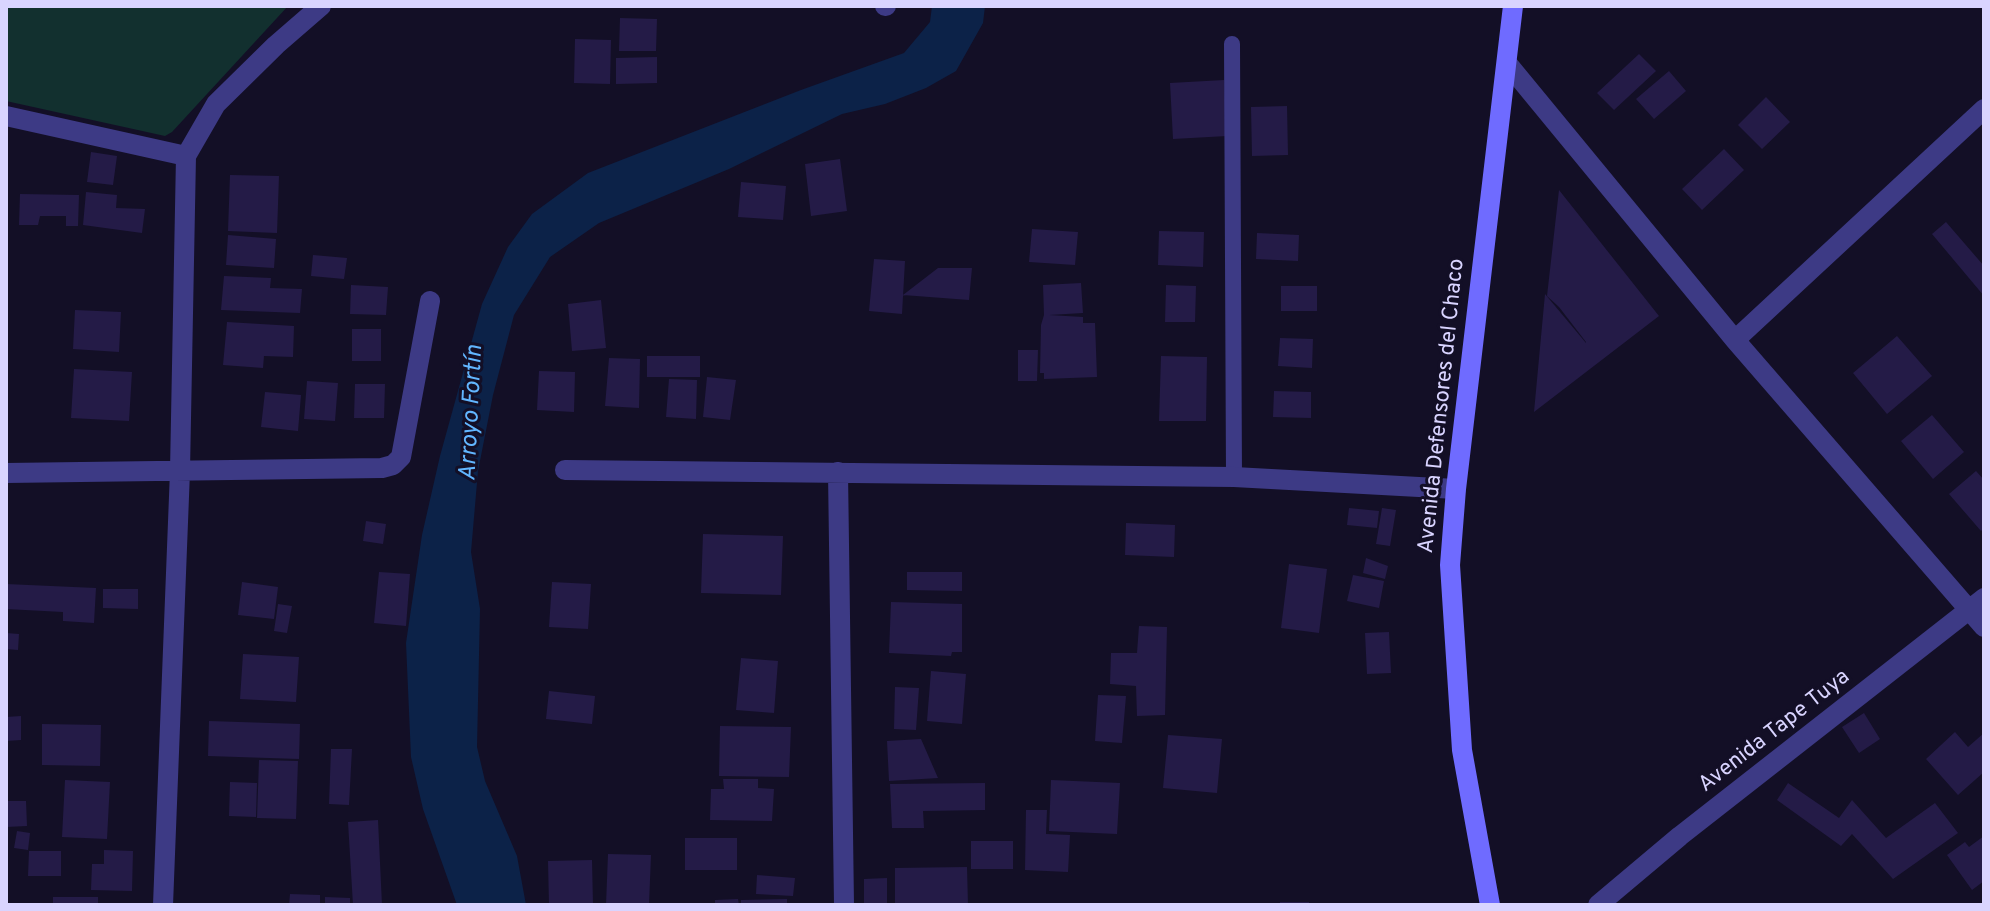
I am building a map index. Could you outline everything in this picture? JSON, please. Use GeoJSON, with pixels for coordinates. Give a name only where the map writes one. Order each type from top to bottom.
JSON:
{"type":"FeatureCollection","features":[{"type":"Feature","properties":{"kind":"main road","name":"Avenida Defensores del Chaco"},"geometry":{"type":"LineString","coordinates":[[1490,905],[1462,750],[1450,565],[1456,489],[1513,6]]}},
{"type":"Feature","properties":{"kind":"street"},"geometry":{"type":"LineString","coordinates":[[163,905],[180,471],[186,156],[216,104],[321,6]]}},
{"type":"Feature","properties":{"kind":"street"},"geometry":{"type":"LineString","coordinates":[[1507,63],[1735,340],[1977,604],[1984,627]]}},
{"type":"Feature","properties":{"kind":"street"},"geometry":{"type":"LineString","coordinates":[[1735,340],[1984,109]]}},
{"type":"Feature","properties":{"kind":"street"},"geometry":{"type":"LineString","coordinates":[[6,116],[186,156]]}},
{"type":"Feature","properties":{"kind":"street"},"geometry":{"type":"LineString","coordinates":[[6,473],[382,468],[393,465],[401,457],[430,301]]}},
{"type":"Feature","properties":{"kind":"street"},"geometry":{"type":"LineString","coordinates":[[565,470],[1234,477],[1456,489]]}},
{"type":"Feature","properties":{"kind":"street"},"geometry":{"type":"LineString","coordinates":[[838,472],[844,905]]}},
{"type":"Feature","properties":{"kind":"street","name":"Avenida Tape Tuya"},"geometry":{"type":"LineString","coordinates":[[1598,905],[1680,836],[1977,604]]}},
{"type":"Feature","properties":{"kind":"lane"},"geometry":{"type":"LineString","coordinates":[[1232,44],[1234,477]]}},
{"type":"Feature","properties":{"kind":"green space"},"geometry":{"type":"Polygon","coordinates":[[[6,6],[288,6],[165,136],[6,101],[6,6]]]}},
{"type":"Feature","properties":{"kind":"water","name":"Arroyo Fortín"},"geometry":{"type":"Polygon","coordinates":[[[932,6],[985,6],[983,23],[956,71],[926,88],[885,104],[842,114],[729,169],[599,223],[550,257],[514,315],[493,395],[478,471],[471,552],[480,609],[477,747],[485,781],[517,856],[526,905],[457,905],[423,809],[411,757],[406,643],[422,535],[440,456],[482,304],[508,247],[532,214],[588,173],[904,53],[930,22],[932,6]]]}},
{"type":"Feature","properties":{"kind":"building"},"geometry":{"type":"Polygon","coordinates":[[[620,18],[657,19],[656,51],[619,51],[620,18]]]}},
{"type":"Feature","properties":{"kind":"building"},"geometry":{"type":"Polygon","coordinates":[[[575,39],[611,40],[610,84],[574,83],[575,39]]]}},
{"type":"Feature","properties":{"kind":"building"},"geometry":{"type":"Polygon","coordinates":[[[1639,54],[1656,71],[1614,110],[1597,93],[1639,54]]]}},
{"type":"Feature","properties":{"kind":"building"},"geometry":{"type":"Polygon","coordinates":[[[657,57],[657,83],[616,84],[616,58],[657,57]]]}},
{"type":"Feature","properties":{"kind":"building"},"geometry":{"type":"Polygon","coordinates":[[[1669,71],[1686,91],[1654,119],[1636,99],[1669,71]]]}},
{"type":"Feature","properties":{"kind":"building"},"geometry":{"type":"Polygon","coordinates":[[[1224,80],[1227,136],[1173,139],[1170,83],[1224,80]]]}},
{"type":"Feature","properties":{"kind":"building"},"geometry":{"type":"Polygon","coordinates":[[[1766,97],[1790,122],[1762,149],[1738,125],[1766,97]]]}},
{"type":"Feature","properties":{"kind":"building"},"geometry":{"type":"Polygon","coordinates":[[[1287,106],[1288,155],[1252,156],[1251,107],[1287,106]]]}},
{"type":"Feature","properties":{"kind":"building"},"geometry":{"type":"Polygon","coordinates":[[[1724,149],[1744,170],[1702,210],[1682,189],[1724,149]]]}},
{"type":"Feature","properties":{"kind":"building"},"geometry":{"type":"Polygon","coordinates":[[[91,152],[117,156],[113,185],[87,182],[91,152]]]}},
{"type":"Feature","properties":{"kind":"building"},"geometry":{"type":"Polygon","coordinates":[[[840,159],[847,211],[811,216],[805,164],[840,159]]]}},
{"type":"Feature","properties":{"kind":"building"},"geometry":{"type":"Polygon","coordinates":[[[230,175],[279,176],[277,233],[228,231],[230,175]]]}},
{"type":"Feature","properties":{"kind":"building"},"geometry":{"type":"Polygon","coordinates":[[[741,182],[786,186],[783,220],[738,217],[741,182]]]}},
{"type":"Feature","properties":{"kind":"building"},"geometry":{"type":"Polygon","coordinates":[[[1559,190],[1659,316],[1534,412],[1545,294],[1586,343],[1547,296],[1559,190]]]}},
{"type":"Feature","properties":{"kind":"building"},"geometry":{"type":"Polygon","coordinates":[[[86,192],[117,195],[116,208],[145,209],[142,233],[83,225],[86,192]]]}},
{"type":"Feature","properties":{"kind":"building"},"geometry":{"type":"Polygon","coordinates":[[[20,194],[79,195],[78,226],[66,226],[66,216],[40,216],[38,225],[19,225],[20,194]]]}},
{"type":"Feature","properties":{"kind":"building"},"geometry":{"type":"Polygon","coordinates":[[[1946,222],[1984,266],[1984,296],[1932,234],[1946,222]]]}},
{"type":"Feature","properties":{"kind":"building"},"geometry":{"type":"Polygon","coordinates":[[[1032,229],[1078,232],[1075,265],[1029,262],[1032,229]]]}},
{"type":"Feature","properties":{"kind":"building"},"geometry":{"type":"Polygon","coordinates":[[[1159,231],[1204,232],[1203,267],[1158,265],[1159,231]]]}},
{"type":"Feature","properties":{"kind":"building"},"geometry":{"type":"Polygon","coordinates":[[[1257,233],[1299,235],[1298,261],[1256,259],[1257,233]]]}},
{"type":"Feature","properties":{"kind":"building"},"geometry":{"type":"Polygon","coordinates":[[[228,235],[276,239],[274,268],[226,265],[228,235]]]}},
{"type":"Feature","properties":{"kind":"building"},"geometry":{"type":"Polygon","coordinates":[[[313,255],[347,258],[344,279],[311,276],[313,255]]]}},
{"type":"Feature","properties":{"kind":"building"},"geometry":{"type":"Polygon","coordinates":[[[874,259],[905,261],[902,314],[869,311],[874,259]]]}},
{"type":"Feature","properties":{"kind":"building"},"geometry":{"type":"Polygon","coordinates":[[[938,268],[972,268],[969,300],[903,295],[938,268]]]}},
{"type":"Feature","properties":{"kind":"building"},"geometry":{"type":"Polygon","coordinates":[[[224,276],[271,278],[270,288],[302,289],[300,313],[221,310],[224,276]]]}},
{"type":"Feature","properties":{"kind":"building"},"geometry":{"type":"Polygon","coordinates":[[[1081,283],[1083,313],[1049,315],[1083,317],[1083,323],[1095,323],[1097,377],[1044,379],[1044,373],[1040,373],[1043,285],[1081,283]]]}},
{"type":"Feature","properties":{"kind":"building"},"geometry":{"type":"Polygon","coordinates":[[[351,285],[388,287],[386,315],[350,314],[351,285]]]}},
{"type":"Feature","properties":{"kind":"building"},"geometry":{"type":"Polygon","coordinates":[[[1166,285],[1196,286],[1195,322],[1165,322],[1166,285]]]}},
{"type":"Feature","properties":{"kind":"building"},"geometry":{"type":"Polygon","coordinates":[[[1281,286],[1317,286],[1317,311],[1281,311],[1281,286]]]}},
{"type":"Feature","properties":{"kind":"building"},"geometry":{"type":"Polygon","coordinates":[[[601,300],[606,348],[572,351],[568,304],[601,300]]]}},
{"type":"Feature","properties":{"kind":"building"},"geometry":{"type":"Polygon","coordinates":[[[75,310],[121,312],[119,352],[73,349],[75,310]]]}},
{"type":"Feature","properties":{"kind":"building"},"geometry":{"type":"Polygon","coordinates":[[[227,322],[294,326],[293,357],[264,356],[263,368],[223,365],[227,322]]]}},
{"type":"Feature","properties":{"kind":"building"},"geometry":{"type":"Polygon","coordinates":[[[352,329],[381,329],[381,361],[352,361],[352,329]]]}},
{"type":"Feature","properties":{"kind":"building"},"geometry":{"type":"Polygon","coordinates":[[[1897,336],[1932,376],[1887,414],[1853,373],[1897,336]]]}},
{"type":"Feature","properties":{"kind":"building"},"geometry":{"type":"Polygon","coordinates":[[[1280,338],[1313,339],[1312,368],[1278,366],[1280,338]]]}},
{"type":"Feature","properties":{"kind":"building"},"geometry":{"type":"Polygon","coordinates":[[[1018,350],[1038,350],[1037,381],[1018,381],[1018,350]]]}},
{"type":"Feature","properties":{"kind":"building"},"geometry":{"type":"Polygon","coordinates":[[[647,356],[700,356],[700,377],[647,377],[647,356]]]}},
{"type":"Feature","properties":{"kind":"building"},"geometry":{"type":"Polygon","coordinates":[[[1161,356],[1207,357],[1206,421],[1159,421],[1161,356]]]}},
{"type":"Feature","properties":{"kind":"building"},"geometry":{"type":"Polygon","coordinates":[[[609,358],[640,359],[639,408],[605,406],[609,358]]]}},
{"type":"Feature","properties":{"kind":"building"},"geometry":{"type":"Polygon","coordinates":[[[74,369],[132,372],[129,421],[71,418],[74,369]]]}},
{"type":"Feature","properties":{"kind":"building"},"geometry":{"type":"Polygon","coordinates":[[[539,371],[575,372],[574,412],[537,410],[539,371]]]}},
{"type":"Feature","properties":{"kind":"building"},"geometry":{"type":"Polygon","coordinates":[[[707,377],[736,380],[730,420],[703,417],[707,377]]]}},
{"type":"Feature","properties":{"kind":"building"},"geometry":{"type":"Polygon","coordinates":[[[669,379],[697,380],[696,419],[666,417],[669,379]]]}},
{"type":"Feature","properties":{"kind":"building"},"geometry":{"type":"Polygon","coordinates":[[[307,381],[338,383],[335,421],[304,419],[307,381]]]}},
{"type":"Feature","properties":{"kind":"building"},"geometry":{"type":"Polygon","coordinates":[[[355,384],[385,384],[384,418],[354,418],[355,384]]]}},
{"type":"Feature","properties":{"kind":"building"},"geometry":{"type":"Polygon","coordinates":[[[1274,391],[1311,392],[1311,418],[1273,417],[1274,391]]]}},
{"type":"Feature","properties":{"kind":"building"},"geometry":{"type":"Polygon","coordinates":[[[265,392],[301,395],[298,431],[261,427],[265,392]]]}},
{"type":"Feature","properties":{"kind":"building"},"geometry":{"type":"Polygon","coordinates":[[[1932,415],[1964,452],[1933,479],[1901,441],[1932,415]]]}},
{"type":"Feature","properties":{"kind":"building"},"geometry":{"type":"Polygon","coordinates":[[[1976,471],[1984,480],[1984,528],[1981,531],[1949,494],[1976,471]]]}},
{"type":"Feature","properties":{"kind":"building"},"geometry":{"type":"Polygon","coordinates":[[[1349,508],[1379,511],[1377,528],[1347,525],[1349,508]]]}},
{"type":"Feature","properties":{"kind":"building"},"geometry":{"type":"Polygon","coordinates":[[[1382,508],[1396,510],[1390,546],[1376,544],[1382,508]]]}},
{"type":"Feature","properties":{"kind":"building"},"geometry":{"type":"Polygon","coordinates":[[[366,521],[386,524],[383,544],[363,541],[366,521]]]}},
{"type":"Feature","properties":{"kind":"building"},"geometry":{"type":"Polygon","coordinates":[[[1126,523],[1175,525],[1174,557],[1125,555],[1126,523]]]}},
{"type":"Feature","properties":{"kind":"building"},"geometry":{"type":"Polygon","coordinates":[[[703,534],[783,536],[781,595],[701,593],[703,534]]]}},
{"type":"Feature","properties":{"kind":"building"},"geometry":{"type":"Polygon","coordinates":[[[1366,558],[1388,566],[1385,579],[1363,573],[1366,558]]]}},
{"type":"Feature","properties":{"kind":"building"},"geometry":{"type":"Polygon","coordinates":[[[1289,564],[1327,569],[1319,633],[1281,628],[1289,564]]]}},
{"type":"Feature","properties":{"kind":"building"},"geometry":{"type":"Polygon","coordinates":[[[379,572],[410,574],[406,626],[374,623],[379,572]]]}},
{"type":"Feature","properties":{"kind":"building"},"geometry":{"type":"Polygon","coordinates":[[[907,572],[962,572],[962,591],[907,590],[907,572]]]}},
{"type":"Feature","properties":{"kind":"building"},"geometry":{"type":"Polygon","coordinates":[[[1353,575],[1384,581],[1379,608],[1347,601],[1353,575]]]}},
{"type":"Feature","properties":{"kind":"building"},"geometry":{"type":"Polygon","coordinates":[[[242,582],[278,587],[274,619],[238,615],[242,582]]]}},
{"type":"Feature","properties":{"kind":"building"},"geometry":{"type":"Polygon","coordinates":[[[552,582],[591,584],[588,629],[549,627],[552,582]]]}},
{"type":"Feature","properties":{"kind":"building"},"geometry":{"type":"Polygon","coordinates":[[[6,584],[96,588],[94,623],[63,621],[63,612],[6,609],[6,584]]]}},
{"type":"Feature","properties":{"kind":"building"},"geometry":{"type":"Polygon","coordinates":[[[103,589],[138,589],[138,609],[103,608],[103,589]]]}},
{"type":"Feature","properties":{"kind":"building"},"geometry":{"type":"Polygon","coordinates":[[[891,602],[962,604],[962,652],[952,652],[951,656],[889,653],[891,602]]]}},
{"type":"Feature","properties":{"kind":"building"},"geometry":{"type":"Polygon","coordinates":[[[278,604],[292,606],[287,633],[274,631],[278,604]]]}},
{"type":"Feature","properties":{"kind":"building"},"geometry":{"type":"Polygon","coordinates":[[[1139,626],[1167,627],[1165,715],[1137,716],[1136,686],[1110,684],[1111,653],[1137,653],[1139,626]]]}},
{"type":"Feature","properties":{"kind":"building"},"geometry":{"type":"Polygon","coordinates":[[[1389,632],[1391,673],[1367,674],[1365,633],[1389,632]]]}},
{"type":"Feature","properties":{"kind":"building"},"geometry":{"type":"Polygon","coordinates":[[[6,633],[19,634],[18,650],[6,649],[6,633]]]}},
{"type":"Feature","properties":{"kind":"building"},"geometry":{"type":"Polygon","coordinates":[[[243,654],[299,657],[296,702],[240,699],[243,654]]]}},
{"type":"Feature","properties":{"kind":"building"},"geometry":{"type":"Polygon","coordinates":[[[741,658],[778,661],[774,713],[736,710],[741,658]]]}},
{"type":"Feature","properties":{"kind":"building"},"geometry":{"type":"Polygon","coordinates":[[[931,671],[966,674],[962,724],[927,721],[931,671]]]}},
{"type":"Feature","properties":{"kind":"building"},"geometry":{"type":"Polygon","coordinates":[[[895,687],[919,688],[916,730],[894,729],[895,687]]]}},
{"type":"Feature","properties":{"kind":"building"},"geometry":{"type":"Polygon","coordinates":[[[549,691],[595,696],[592,724],[546,719],[549,691]]]}},
{"type":"Feature","properties":{"kind":"building"},"geometry":{"type":"Polygon","coordinates":[[[1098,695],[1126,696],[1122,743],[1095,741],[1098,695]]]}},
{"type":"Feature","properties":{"kind":"building"},"geometry":{"type":"Polygon","coordinates":[[[1864,713],[1880,739],[1859,753],[1842,727],[1864,713]]]}},
{"type":"Feature","properties":{"kind":"building"},"geometry":{"type":"Polygon","coordinates":[[[21,716],[21,740],[6,741],[6,717],[21,716]]]}},
{"type":"Feature","properties":{"kind":"building"},"geometry":{"type":"Polygon","coordinates":[[[209,721],[300,724],[299,759],[208,756],[209,721]]]}},
{"type":"Feature","properties":{"kind":"building"},"geometry":{"type":"Polygon","coordinates":[[[42,724],[101,725],[100,766],[42,765],[42,724]]]}},
{"type":"Feature","properties":{"kind":"building"},"geometry":{"type":"Polygon","coordinates":[[[720,726],[791,727],[789,777],[719,776],[720,726]]]}},
{"type":"Feature","properties":{"kind":"building"},"geometry":{"type":"Polygon","coordinates":[[[1955,732],[1968,747],[1984,733],[1984,772],[1958,795],[1926,759],[1955,732]]]}},
{"type":"Feature","properties":{"kind":"building"},"geometry":{"type":"Polygon","coordinates":[[[1168,735],[1222,739],[1217,793],[1163,788],[1168,735]]]}},
{"type":"Feature","properties":{"kind":"building"},"geometry":{"type":"Polygon","coordinates":[[[921,739],[938,778],[889,781],[887,741],[921,739]]]}},
{"type":"Feature","properties":{"kind":"building"},"geometry":{"type":"Polygon","coordinates":[[[331,749],[352,749],[349,805],[329,804],[331,749]]]}},
{"type":"Feature","properties":{"kind":"building"},"geometry":{"type":"Polygon","coordinates":[[[259,760],[298,761],[296,819],[257,818],[259,760]]]}},
{"type":"Feature","properties":{"kind":"building"},"geometry":{"type":"Polygon","coordinates":[[[723,779],[758,779],[758,788],[774,789],[772,821],[710,820],[711,789],[724,789],[723,779]]]}},
{"type":"Feature","properties":{"kind":"building"},"geometry":{"type":"Polygon","coordinates":[[[65,780],[110,782],[107,839],[62,837],[65,780]]]}},
{"type":"Feature","properties":{"kind":"building"},"geometry":{"type":"Polygon","coordinates":[[[1051,780],[1120,783],[1117,834],[1049,831],[1051,780]]]}},
{"type":"Feature","properties":{"kind":"building"},"geometry":{"type":"Polygon","coordinates":[[[230,782],[257,783],[256,817],[229,816],[230,782]]]}},
{"type":"Feature","properties":{"kind":"building"},"geometry":{"type":"Polygon","coordinates":[[[985,783],[985,810],[923,811],[924,828],[892,828],[890,784],[985,783]]]}},
{"type":"Feature","properties":{"kind":"building"},"geometry":{"type":"Polygon","coordinates":[[[1788,783],[1839,818],[1852,800],[1886,838],[1935,803],[1958,833],[1893,879],[1852,834],[1841,846],[1777,800],[1788,783]]]}},
{"type":"Feature","properties":{"kind":"building"},"geometry":{"type":"Polygon","coordinates":[[[6,801],[26,801],[27,826],[6,827],[6,801]]]}},
{"type":"Feature","properties":{"kind":"building"},"geometry":{"type":"Polygon","coordinates":[[[1026,810],[1047,810],[1046,834],[1070,835],[1068,872],[1025,870],[1026,810]]]}},
{"type":"Feature","properties":{"kind":"building"},"geometry":{"type":"Polygon","coordinates":[[[378,820],[382,905],[353,905],[348,822],[378,820]]]}},
{"type":"Feature","properties":{"kind":"building"},"geometry":{"type":"Polygon","coordinates":[[[17,831],[30,833],[28,850],[14,848],[17,831]]]}},
{"type":"Feature","properties":{"kind":"building"},"geometry":{"type":"Polygon","coordinates":[[[1984,836],[1984,881],[1972,890],[1947,855],[1965,842],[1969,847],[1984,836]]]}},
{"type":"Feature","properties":{"kind":"building"},"geometry":{"type":"Polygon","coordinates":[[[685,838],[737,838],[737,870],[685,870],[685,838]]]}},
{"type":"Feature","properties":{"kind":"building"},"geometry":{"type":"Polygon","coordinates":[[[971,841],[1013,841],[1013,869],[971,869],[971,841]]]}},
{"type":"Feature","properties":{"kind":"building"},"geometry":{"type":"Polygon","coordinates":[[[104,850],[133,851],[132,891],[91,890],[92,864],[104,864],[104,850]]]}},
{"type":"Feature","properties":{"kind":"building"},"geometry":{"type":"Polygon","coordinates":[[[29,851],[61,851],[61,876],[28,876],[29,851]]]}},
{"type":"Feature","properties":{"kind":"building"},"geometry":{"type":"Polygon","coordinates":[[[608,854],[651,855],[649,905],[606,905],[608,854]]]}},
{"type":"Feature","properties":{"kind":"building"},"geometry":{"type":"Polygon","coordinates":[[[592,860],[593,905],[549,905],[548,861],[592,860]]]}},
{"type":"Feature","properties":{"kind":"building"},"geometry":{"type":"Polygon","coordinates":[[[967,867],[968,905],[895,905],[895,868],[967,867]]]}},
{"type":"Feature","properties":{"kind":"building"},"geometry":{"type":"Polygon","coordinates":[[[757,875],[795,878],[793,896],[756,894],[757,875]]]}},
{"type":"Feature","properties":{"kind":"building"},"geometry":{"type":"Polygon","coordinates":[[[887,878],[887,905],[864,905],[864,879],[887,878]]]}},
{"type":"Feature","properties":{"kind":"building"},"geometry":{"type":"Polygon","coordinates":[[[290,894],[320,895],[320,905],[289,905],[290,894]]]}},
{"type":"Feature","properties":{"kind":"building"},"geometry":{"type":"Polygon","coordinates":[[[53,897],[98,897],[98,905],[53,905],[53,897]]]}},
{"type":"Feature","properties":{"kind":"building"},"geometry":{"type":"Polygon","coordinates":[[[325,897],[350,898],[350,905],[325,905],[325,897]]]}},
{"type":"Feature","properties":{"kind":"building"},"geometry":{"type":"Polygon","coordinates":[[[738,899],[739,905],[715,905],[715,900],[738,899]]]}},
{"type":"Feature","properties":{"kind":"building"},"geometry":{"type":"Polygon","coordinates":[[[787,899],[787,905],[741,905],[741,900],[787,899]]]}},
{"type":"Feature","properties":{"kind":"building"},"geometry":{"type":"Polygon","coordinates":[[[1280,902],[1309,902],[1309,905],[1280,905],[1280,902]]]}}]}
